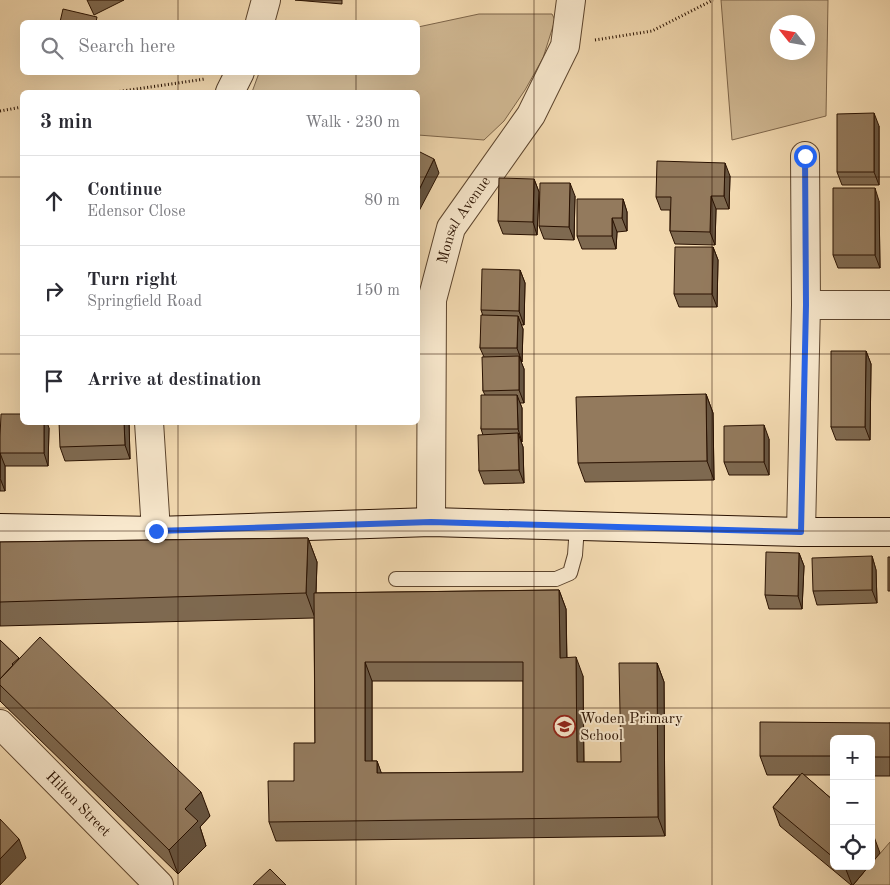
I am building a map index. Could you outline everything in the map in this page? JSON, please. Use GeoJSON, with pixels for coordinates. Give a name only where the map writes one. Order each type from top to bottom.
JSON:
{"type":"FeatureCollection","features":[{"type":"Feature","properties":{"kind":"street"},"geometry":{"type":"LineString","coordinates":[[261,20],[266,0]]}},
{"type":"Feature","properties":{"kind":"street","name":"Monsal Avenue"},"geometry":{"type":"LineString","coordinates":[[431,522],[432,300],[451,228],[531,116],[565,46],[571,0]]}},
{"type":"Feature","properties":{"kind":"street"},"geometry":{"type":"LineString","coordinates":[[231,90],[239,75]]}},
{"type":"Feature","properties":{"kind":"street"},"geometry":{"type":"LineString","coordinates":[[801,532],[806,305],[805,156]]}},
{"type":"Feature","properties":{"kind":"street"},"geometry":{"type":"LineString","coordinates":[[806,305],[890,305]]}},
{"type":"Feature","properties":{"kind":"street"},"geometry":{"type":"LineString","coordinates":[[149,425],[156,531]]}},
{"type":"Feature","properties":{"kind":"street"},"geometry":{"type":"LineString","coordinates":[[0,528],[156,531],[431,522],[801,532],[890,532]]}},
{"type":"Feature","properties":{"kind":"street","name":"Hilton Street"},"geometry":{"type":"LineString","coordinates":[[0,724],[159,885]]}},
{"type":"Feature","properties":{"kind":"lane"},"geometry":{"type":"LineString","coordinates":[[396,579],[556,579],[570,573],[575,555],[577,526]]}},
{"type":"Feature","properties":{"kind":"path"},"geometry":{"type":"LineString","coordinates":[[565,46],[652,31],[713,0]]}},
{"type":"Feature","properties":{"kind":"path"},"geometry":{"type":"LineString","coordinates":[[129,90],[227,75]]}},
{"type":"Feature","properties":{"kind":"path"},"geometry":{"type":"LineString","coordinates":[[0,110],[20,107]]}},
{"type":"Feature","properties":{"kind":"shaded area"},"geometry":{"type":"Polygon","coordinates":[[[721,0],[828,0],[826,116],[732,140],[721,0]]]}},
{"type":"Feature","properties":{"kind":"shaded area"},"geometry":{"type":"Polygon","coordinates":[[[479,14],[552,14],[555,20],[543,58],[525,90],[504,121],[484,140],[420,135],[420,90],[253,90],[258,75],[420,75],[420,27],[479,14]]]}},
{"type":"Feature","properties":{"kind":"shaded area"},"geometry":{"type":"Polygon","coordinates":[[[890,842],[890,885],[853,885],[866,870],[875,870],[875,859],[890,842]]]}},
{"type":"Feature","properties":{"kind":"building"},"geometry":{"type":"Polygon","coordinates":[[[63,9],[97,17],[96,20],[60,20],[63,9]]]}},
{"type":"Feature","properties":{"kind":"building"},"geometry":{"type":"Polygon","coordinates":[[[874,113],[874,172],[837,172],[837,114],[874,113]]]}},
{"type":"Feature","properties":{"kind":"building"},"geometry":{"type":"Polygon","coordinates":[[[420,152],[434,159],[420,188],[420,152]]]}},
{"type":"Feature","properties":{"kind":"building"},"geometry":{"type":"Polygon","coordinates":[[[657,161],[725,163],[724,196],[711,196],[710,232],[670,231],[671,197],[656,197],[657,161]]]}},
{"type":"Feature","properties":{"kind":"building"},"geometry":{"type":"Polygon","coordinates":[[[499,178],[534,179],[533,222],[498,221],[499,178]]]}},
{"type":"Feature","properties":{"kind":"building"},"geometry":{"type":"Polygon","coordinates":[[[540,183],[570,183],[569,227],[539,226],[540,183]]]}},
{"type":"Feature","properties":{"kind":"building"},"geometry":{"type":"Polygon","coordinates":[[[833,188],[875,188],[875,255],[833,255],[833,188]]]}},
{"type":"Feature","properties":{"kind":"building"},"geometry":{"type":"Polygon","coordinates":[[[577,199],[623,199],[622,218],[612,218],[612,236],[577,236],[577,199]]]}},
{"type":"Feature","properties":{"kind":"building"},"geometry":{"type":"Polygon","coordinates":[[[675,247],[713,247],[712,294],[674,294],[675,247]]]}},
{"type":"Feature","properties":{"kind":"building"},"geometry":{"type":"Polygon","coordinates":[[[482,269],[520,270],[519,311],[481,310],[482,269]]]}},
{"type":"Feature","properties":{"kind":"building"},"geometry":{"type":"Polygon","coordinates":[[[481,315],[518,316],[517,348],[480,348],[481,315]]]}},
{"type":"Feature","properties":{"kind":"building"},"geometry":{"type":"Polygon","coordinates":[[[831,351],[866,351],[865,427],[831,427],[831,351]]]}},
{"type":"Feature","properties":{"kind":"building"},"geometry":{"type":"Polygon","coordinates":[[[519,356],[519,390],[483,391],[482,357],[519,356]]]}},
{"type":"Feature","properties":{"kind":"building"},"geometry":{"type":"Polygon","coordinates":[[[706,394],[707,461],[578,463],[576,397],[706,394]]]}},
{"type":"Feature","properties":{"kind":"building"},"geometry":{"type":"Polygon","coordinates":[[[481,395],[517,395],[518,429],[481,429],[481,395]]]}},
{"type":"Feature","properties":{"kind":"building"},"geometry":{"type":"Polygon","coordinates":[[[1,414],[20,414],[20,425],[44,425],[44,453],[0,453],[1,414]]]}},
{"type":"Feature","properties":{"kind":"building"},"geometry":{"type":"Polygon","coordinates":[[[59,425],[124,425],[125,445],[60,447],[59,425]]]}},
{"type":"Feature","properties":{"kind":"building"},"geometry":{"type":"Polygon","coordinates":[[[764,425],[764,462],[724,462],[724,426],[764,425]]]}},
{"type":"Feature","properties":{"kind":"building"},"geometry":{"type":"Polygon","coordinates":[[[518,433],[519,470],[479,471],[478,435],[518,433]]]}},
{"type":"Feature","properties":{"kind":"building"},"geometry":{"type":"Polygon","coordinates":[[[308,538],[306,593],[0,602],[0,542],[308,538]]]}},
{"type":"Feature","properties":{"kind":"building"},"geometry":{"type":"Polygon","coordinates":[[[766,552],[799,553],[798,596],[765,595],[766,552]]]}},
{"type":"Feature","properties":{"kind":"building"},"geometry":{"type":"Polygon","coordinates":[[[872,556],[872,590],[813,591],[812,558],[872,556]]]}},
{"type":"Feature","properties":{"kind":"building"},"geometry":{"type":"Polygon","coordinates":[[[888,557],[890,557],[890,591],[888,591],[888,557]]]}},
{"type":"Feature","properties":{"kind":"building"},"geometry":{"type":"Polygon","coordinates":[[[559,590],[560,658],[576,657],[577,762],[621,762],[619,663],[657,663],[658,817],[269,822],[268,781],[294,781],[294,743],[315,743],[314,593],[559,590]],[[365,662],[365,761],[377,761],[377,773],[523,772],[523,662],[365,662]]]}},
{"type":"Feature","properties":{"kind":"building"},"geometry":{"type":"Polygon","coordinates":[[[40,637],[201,792],[185,809],[198,821],[169,850],[0,685],[0,679],[40,637]]]}},
{"type":"Feature","properties":{"kind":"building"},"geometry":{"type":"Polygon","coordinates":[[[0,640],[19,658],[0,679],[0,640]]]}},
{"type":"Feature","properties":{"kind":"building"},"geometry":{"type":"Polygon","coordinates":[[[760,722],[890,723],[890,757],[875,757],[875,735],[830,735],[830,756],[760,756],[760,722]]]}},
{"type":"Feature","properties":{"kind":"building"},"geometry":{"type":"Polygon","coordinates":[[[802,773],[830,798],[830,855],[773,807],[802,773]]]}},
{"type":"Feature","properties":{"kind":"building"},"geometry":{"type":"Polygon","coordinates":[[[0,819],[19,839],[0,859],[0,819]]]}},
{"type":"Feature","properties":{"kind":"building"},"geometry":{"type":"Polygon","coordinates":[[[270,869],[286,885],[253,885],[270,869]]]}},
{"type":"Feature","properties":{"kind":"place","name":"Woden Primary School"},"geometry":{"type":"Point","coordinates":[564,727]}},
{"type":"Feature","properties":{"kind":"route"},"geometry":{"type":"LineString","coordinates":[[156,531],[431,522],[801,532],[806,305],[804,253],[805,156]]}}]}
